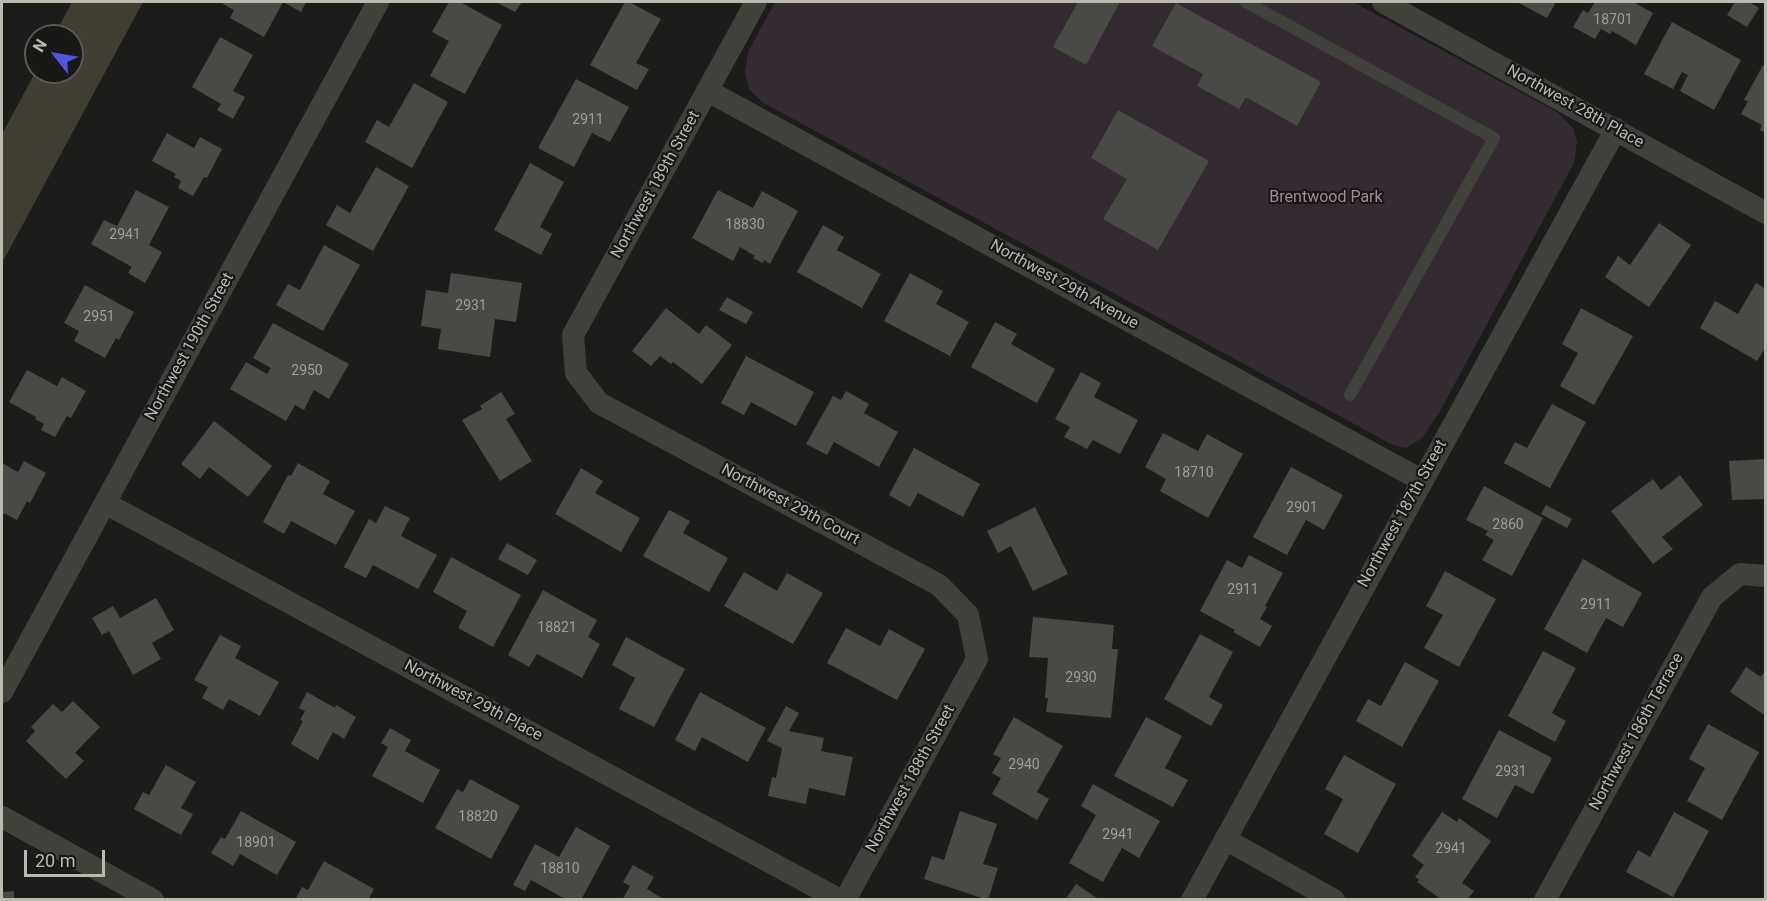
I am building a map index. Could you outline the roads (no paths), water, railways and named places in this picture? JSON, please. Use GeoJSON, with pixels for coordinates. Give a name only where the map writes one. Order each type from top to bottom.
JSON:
{"type":"FeatureCollection","features":[{"type":"Feature","properties":{"kind":"street","name":"Northwest 190th Street"},"geometry":{"type":"LineString","coordinates":[[2,692],[378,2]]}},
{"type":"Feature","properties":{"kind":"street","name":"Northwest 189th Street"},"geometry":{"type":"LineString","coordinates":[[576,373],[573,335],[756,2]]}},
{"type":"Feature","properties":{"kind":"street","name":"Northwest 28th Place"},"geometry":{"type":"LineString","coordinates":[[1383,2],[1766,213]]}},
{"type":"Feature","properties":{"kind":"street","name":"Northwest 29th Avenue"},"geometry":{"type":"LineString","coordinates":[[708,91],[1421,480]]}},
{"type":"Feature","properties":{"kind":"street","name":"Northwest 187th Street"},"geometry":{"type":"LineString","coordinates":[[1192,900],[1616,129]]}},
{"type":"Feature","properties":{"kind":"street","name":"Northwest 29th Court"},"geometry":{"type":"LineString","coordinates":[[576,373],[599,404],[939,585],[968,615],[977,659]]}},
{"type":"Feature","properties":{"kind":"street","name":"Northwest 29th Place"},"geometry":{"type":"LineString","coordinates":[[105,503],[840,900]]}},
{"type":"Feature","properties":{"kind":"street","name":"Northwest 186th Terrace"},"geometry":{"type":"LineString","coordinates":[[1545,900],[1712,597],[1740,574],[1766,576]]}},
{"type":"Feature","properties":{"kind":"street","name":"Northwest 188th Street"},"geometry":{"type":"LineString","coordinates":[[845,900],[977,659]]}},
{"type":"Feature","properties":{"kind":"street"},"geometry":{"type":"LineString","coordinates":[[2,817],[153,900]]}},
{"type":"Feature","properties":{"kind":"street"},"geometry":{"type":"LineString","coordinates":[[1225,839],[1334,900]]}},
{"type":"Feature","properties":{"kind":"lane"},"geometry":{"type":"LineString","coordinates":[[1246,2],[1494,138],[1350,395]]}},
{"type":"Feature","properties":{"kind":"park label","name":"Brentwood Park"},"geometry":{"type":"Point","coordinates":[1326,198]}}]}
